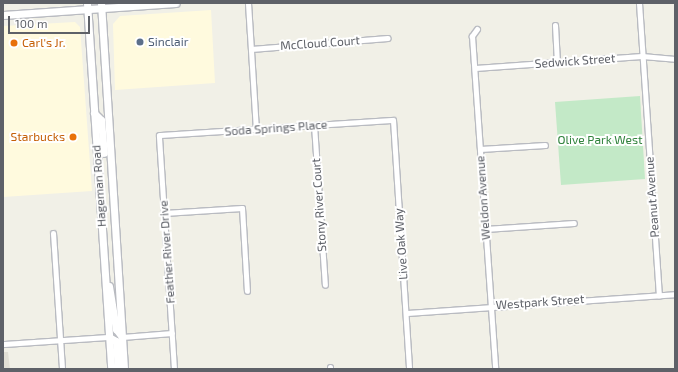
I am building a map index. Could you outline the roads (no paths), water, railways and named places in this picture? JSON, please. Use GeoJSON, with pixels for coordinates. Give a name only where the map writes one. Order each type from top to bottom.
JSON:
{"type":"FeatureCollection","features":[{"type":"Feature","properties":{"kind":"main road"},"geometry":{"type":"LineString","coordinates":[[3,14],[87,6],[176,3]]}},
{"type":"Feature","properties":{"kind":"main road","name":"Hageman Road"},"geometry":{"type":"LineString","coordinates":[[87,6],[111,369]]}},
{"type":"Feature","properties":{"kind":"main road","name":"Hageman Road"},"geometry":{"type":"LineString","coordinates":[[101,6],[110,173],[124,369]]}},
{"type":"Feature","properties":{"kind":"main road"},"geometry":{"type":"LineString","coordinates":[[94,113],[101,120],[104,156],[110,173]]}},
{"type":"Feature","properties":{"kind":"main road"},"geometry":{"type":"LineString","coordinates":[[105,272],[112,297],[116,329],[122,336]]}},
{"type":"Feature","properties":{"kind":"main road"},"geometry":{"type":"LineString","coordinates":[[108,337],[116,341],[118,369]]}},
{"type":"Feature","properties":{"kind":"street"},"geometry":{"type":"LineString","coordinates":[[248,3],[256,129]]}},
{"type":"Feature","properties":{"kind":"street","name":"Peanut Avenue"},"geometry":{"type":"LineString","coordinates":[[639,3],[659,295]]}},
{"type":"Feature","properties":{"kind":"street"},"geometry":{"type":"LineString","coordinates":[[555,25],[557,63]]}},
{"type":"Feature","properties":{"kind":"street","name":"Weldon Avenue"},"geometry":{"type":"LineString","coordinates":[[477,29],[472,36],[495,369]]}},
{"type":"Feature","properties":{"kind":"street","name":"McCloud Court"},"geometry":{"type":"LineString","coordinates":[[251,49],[388,38]]}},
{"type":"Feature","properties":{"kind":"street","name":"Sedwick Street"},"geometry":{"type":"LineString","coordinates":[[475,68],[642,56],[675,59]]}},
{"type":"Feature","properties":{"kind":"street","name":"Soda Springs Place"},"geometry":{"type":"LineString","coordinates":[[159,135],[393,120]]}},
{"type":"Feature","properties":{"kind":"street","name":"Live Oak Way"},"geometry":{"type":"LineString","coordinates":[[393,120],[409,369]]}},
{"type":"Feature","properties":{"kind":"street","name":"Stony River Court"},"geometry":{"type":"LineString","coordinates":[[314,125],[325,286]]}},
{"type":"Feature","properties":{"kind":"street","name":"Feather River Drive"},"geometry":{"type":"LineString","coordinates":[[159,135],[174,369]]}},
{"type":"Feature","properties":{"kind":"street"},"geometry":{"type":"LineString","coordinates":[[480,149],[545,145]]}},
{"type":"Feature","properties":{"kind":"street"},"geometry":{"type":"LineString","coordinates":[[164,213],[242,208],[247,290]]}},
{"type":"Feature","properties":{"kind":"street"},"geometry":{"type":"LineString","coordinates":[[485,229],[574,223]]}},
{"type":"Feature","properties":{"kind":"street"},"geometry":{"type":"LineString","coordinates":[[53,233],[62,369]]}},
{"type":"Feature","properties":{"kind":"street","name":"Westpark Street"},"geometry":{"type":"LineString","coordinates":[[406,313],[490,305],[675,294]]}},
{"type":"Feature","properties":{"kind":"street"},"geometry":{"type":"LineString","coordinates":[[122,336],[172,333]]}},
{"type":"Feature","properties":{"kind":"street"},"geometry":{"type":"LineString","coordinates":[[3,344],[108,337]]}},
{"type":"Feature","properties":{"kind":"place","name":"Sinclair"},"geometry":{"type":"Point","coordinates":[140,42]}},
{"type":"Feature","properties":{"kind":"place","name":"Carl's Jr."},"geometry":{"type":"Point","coordinates":[14,43]}},
{"type":"Feature","properties":{"kind":"place","name":"Starbucks"},"geometry":{"type":"Point","coordinates":[73,137]}},
{"type":"Feature","properties":{"kind":"park label","name":"Olive Park West"},"geometry":{"type":"Point","coordinates":[600,140]}}]}
